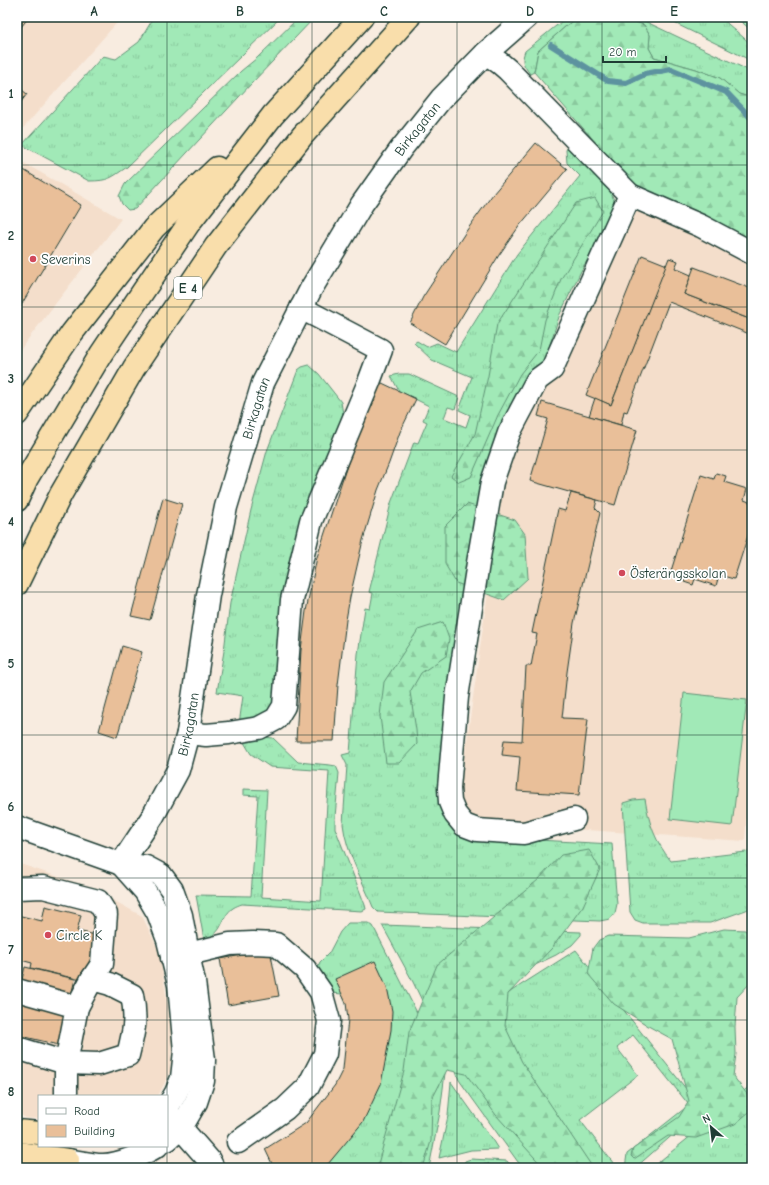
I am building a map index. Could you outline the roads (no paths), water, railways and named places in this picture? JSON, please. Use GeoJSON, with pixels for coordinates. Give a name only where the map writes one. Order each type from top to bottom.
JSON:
{"type":"FeatureCollection","features":[{"type":"Feature","properties":{"kind":"highway","name":"E 4"},"geometry":{"type":"LineString","coordinates":[[17,500],[27,478],[110,341],[189,223],[273,115],[362,17]]}},
{"type":"Feature","properties":{"kind":"highway","name":"E 4"},"geometry":{"type":"LineString","coordinates":[[17,584],[62,494],[134,368],[216,246],[303,135],[409,17]]}},
{"type":"Feature","properties":{"kind":"highway"},"geometry":{"type":"LineString","coordinates":[[17,414],[72,333],[154,228],[273,115]]}},
{"type":"Feature","properties":{"kind":"highway"},"geometry":{"type":"LineString","coordinates":[[17,1131],[38,1133]]}},
{"type":"Feature","properties":{"kind":"highway"},"geometry":{"type":"LineString","coordinates":[[17,1154],[68,1158]]}},
{"type":"Feature","properties":{"kind":"street","name":"Birkagatan"},"geometry":{"type":"LineString","coordinates":[[121,864],[153,816],[178,770],[188,733],[208,595],[226,507],[263,383],[310,289],[362,204],[397,155],[441,99],[486,53],[527,17]]}},
{"type":"Feature","properties":{"kind":"street"},"geometry":{"type":"LineString","coordinates":[[486,53],[508,70],[630,195],[701,226],[752,253]]}},
{"type":"Feature","properties":{"kind":"street"},"geometry":{"type":"LineString","coordinates":[[574,819],[524,833],[477,830],[464,825],[455,814],[450,802],[449,788],[457,697],[492,482],[509,433],[537,380],[552,368],[630,195]]}},
{"type":"Feature","properties":{"kind":"street"},"geometry":{"type":"LineString","coordinates":[[188,733],[206,735],[259,728],[276,719],[284,706],[292,600],[311,522],[381,350],[301,308]]}},
{"type":"Feature","properties":{"kind":"street"},"geometry":{"type":"LineString","coordinates":[[17,827],[121,864],[145,891],[158,913],[168,940],[180,956],[194,982],[204,1060],[203,1081],[196,1102],[172,1127],[209,1160],[213,1168]]}},
{"type":"Feature","properties":{"kind":"street"},"geometry":{"type":"LineString","coordinates":[[17,888],[44,887],[98,901],[106,914],[102,964],[77,1007],[66,1063],[66,1095]]}},
{"type":"Feature","properties":{"kind":"street"},"geometry":{"type":"LineString","coordinates":[[180,956],[230,944],[276,944],[305,969],[321,992],[329,1021],[324,1054],[308,1087],[285,1109],[238,1142]]}},
{"type":"Feature","properties":{"kind":"street"},"geometry":{"type":"LineString","coordinates":[[168,1106],[176,1093],[182,1078],[185,1052],[179,985],[180,956]]}},
{"type":"Feature","properties":{"kind":"street"},"geometry":{"type":"LineString","coordinates":[[17,1048],[66,1063],[99,1064],[128,1055],[135,1030],[135,1009],[132,994],[110,984],[92,979]]}},
{"type":"Feature","properties":{"kind":"street"},"geometry":{"type":"LineString","coordinates":[[17,990],[77,1007]]}},
{"type":"Feature","properties":{"kind":"street"},"geometry":{"type":"LineString","coordinates":[[68,1158],[104,1165],[121,1162],[145,1153],[155,1147]]}},
{"type":"Feature","properties":{"kind":"waterway"},"geometry":{"type":"LineString","coordinates":[[551,45],[608,81],[626,83],[645,74],[671,69],[726,92],[752,119]]}},
{"type":"Feature","properties":{"kind":"place","name":"Severins"},"geometry":{"type":"Point","coordinates":[33,259]}},
{"type":"Feature","properties":{"kind":"place","name":"Österängsskolan"},"geometry":{"type":"Point","coordinates":[622,573]}},
{"type":"Feature","properties":{"kind":"place","name":"Circle K"},"geometry":{"type":"Point","coordinates":[48,935]}}]}
